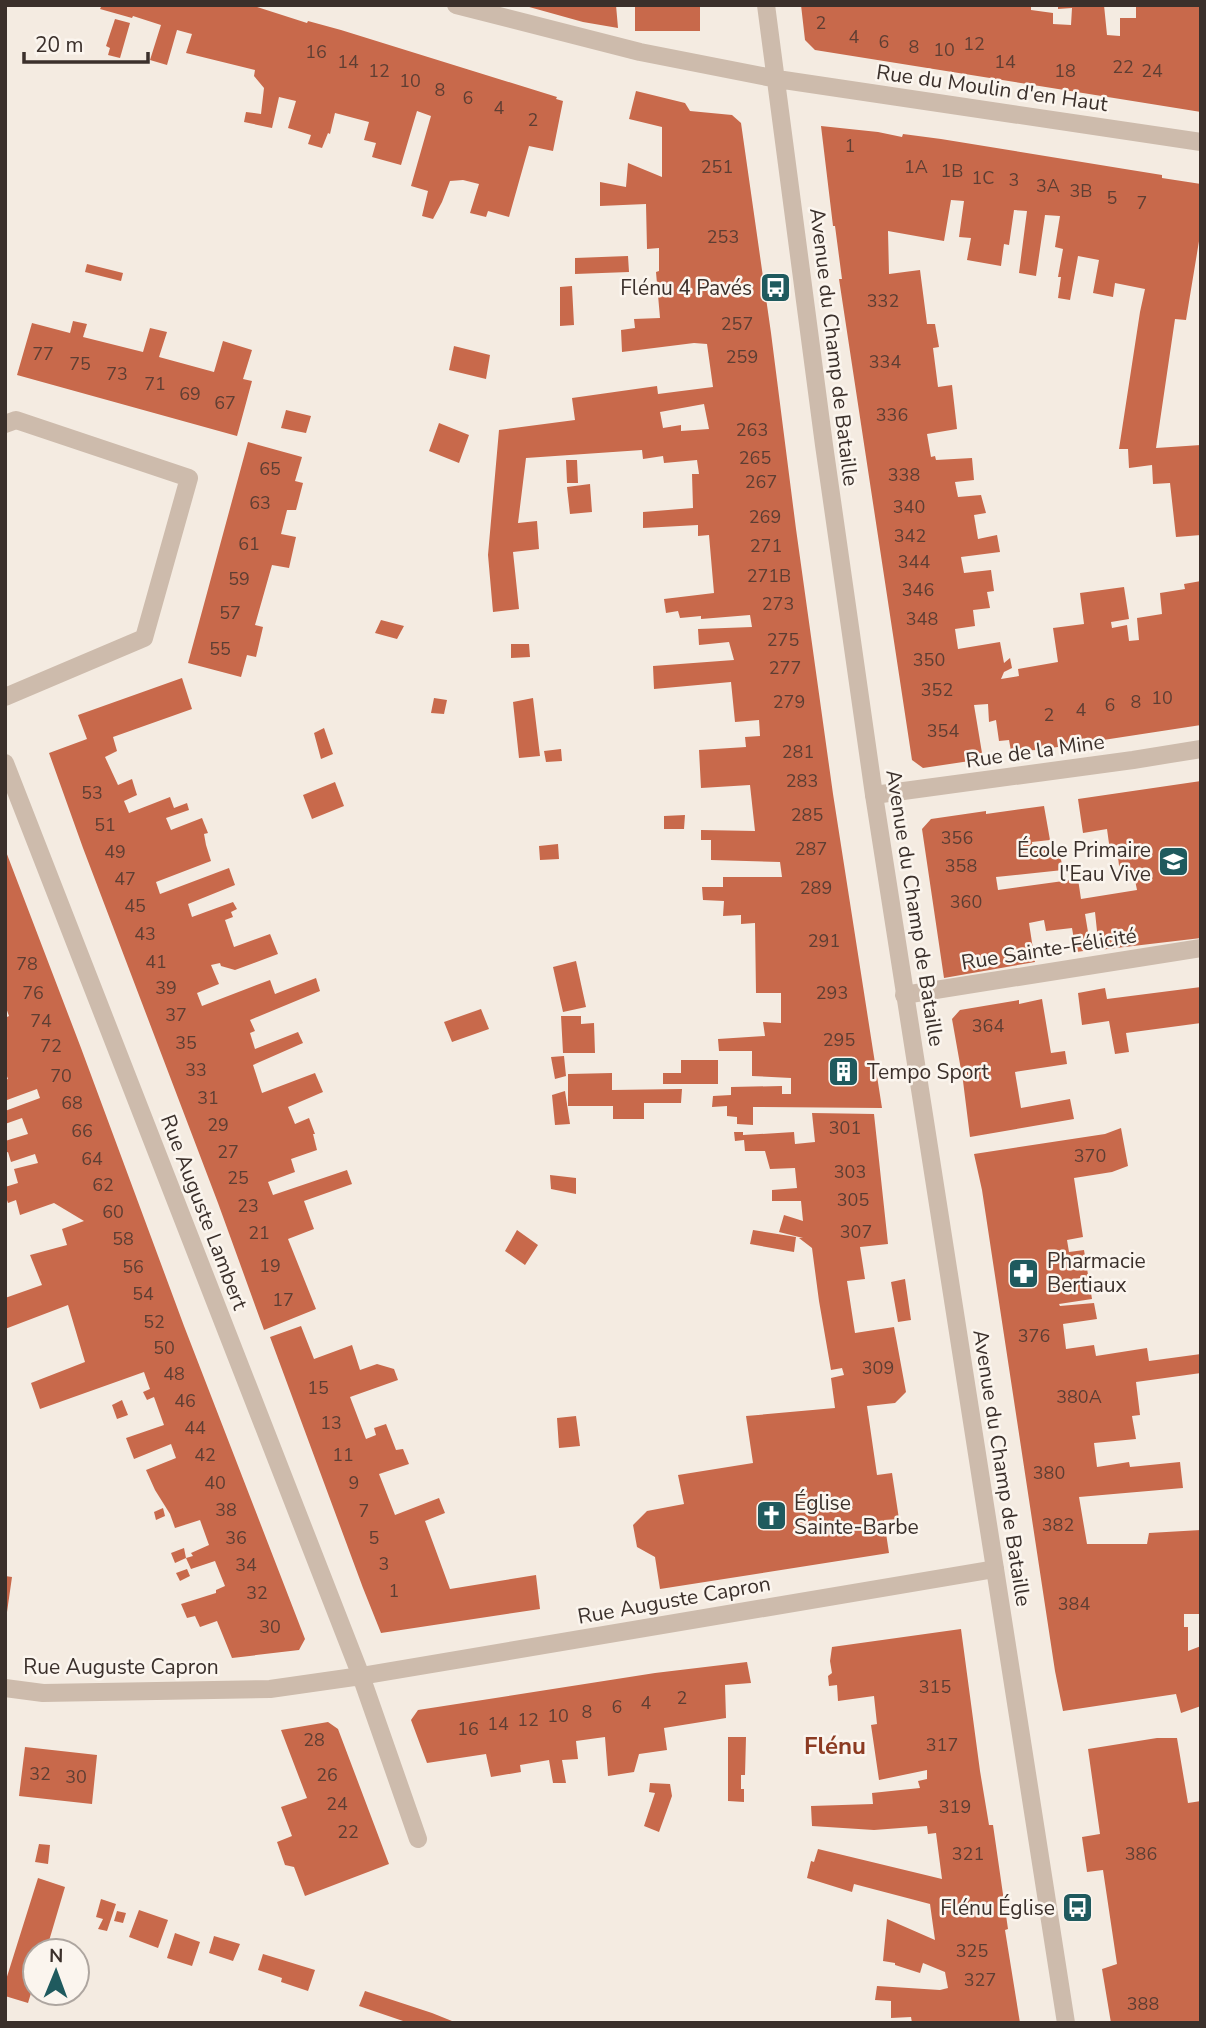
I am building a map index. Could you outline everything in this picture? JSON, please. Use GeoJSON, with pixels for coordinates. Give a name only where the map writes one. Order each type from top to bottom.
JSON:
{"type":"FeatureCollection","features":[{"type":"Feature","properties":{"kind":"street","name":"Rue du Moulin d'en Haut"},"geometry":{"type":"LineString","coordinates":[[456,5],[640,52],[777,79],[1201,142]]}},
{"type":"Feature","properties":{"kind":"street","name":"Avenue du Champ de Bataille"},"geometry":{"type":"LineString","coordinates":[[766,5],[824,445],[874,795],[1066,2023]]}},
{"type":"Feature","properties":{"kind":"street"},"geometry":{"type":"LineString","coordinates":[[5,424],[16,420],[189,478],[144,638],[5,697]]}},
{"type":"Feature","properties":{"kind":"street","name":"Rue de la Mine"},"geometry":{"type":"LineString","coordinates":[[874,795],[1201,749]]}},
{"type":"Feature","properties":{"kind":"street","name":"Rue Auguste Lambert"},"geometry":{"type":"LineString","coordinates":[[5,763],[361,1676]]}},
{"type":"Feature","properties":{"kind":"street","name":"Rue Sainte-Félicité"},"geometry":{"type":"LineString","coordinates":[[904,995],[1201,948]]}},
{"type":"Feature","properties":{"kind":"street","name":"Rue Auguste Capron"},"geometry":{"type":"LineString","coordinates":[[5,1688],[43,1693],[270,1689],[995,1569]]}},
{"type":"Feature","properties":{"kind":"street"},"geometry":{"type":"LineString","coordinates":[[361,1676],[418,1839]]}},
{"type":"Feature","properties":{"kind":"building"},"geometry":{"type":"Polygon","coordinates":[[[102,5],[251,5],[557,97],[556,99],[563,101],[553,151],[529,146],[509,217],[488,211],[486,217],[470,213],[479,184],[463,180],[450,181],[433,219],[422,216],[428,191],[411,186],[431,116],[417,111],[401,165],[372,157],[376,143],[364,140],[369,122],[335,113],[330,134],[328,133],[322,148],[308,144],[311,135],[288,128],[296,101],[279,97],[272,128],[244,122],[246,112],[261,114],[264,88],[254,76],[255,70],[186,53],[192,34],[177,30],[167,65],[150,60],[161,25],[100,9],[102,5]]]}},
{"type":"Feature","properties":{"kind":"building"},"geometry":{"type":"Polygon","coordinates":[[[522,5],[616,5],[618,28],[583,22],[522,5]]]}},
{"type":"Feature","properties":{"kind":"building"},"geometry":{"type":"Polygon","coordinates":[[[635,5],[700,5],[700,31],[635,31],[635,5]]]}},
{"type":"Feature","properties":{"kind":"building"},"geometry":{"type":"Polygon","coordinates":[[[801,5],[1031,5],[1031,10],[1053,13],[1053,24],[1071,25],[1072,8],[1058,9],[1058,5],[1104,5],[1107,35],[1120,36],[1120,18],[1136,18],[1136,5],[1201,5],[1201,112],[815,50],[805,40],[801,5]]]}},
{"type":"Feature","properties":{"kind":"building"},"geometry":{"type":"Polygon","coordinates":[[[115,19],[130,23],[120,58],[108,55],[110,48],[106,46],[115,19]]]}},
{"type":"Feature","properties":{"kind":"building"},"geometry":{"type":"Polygon","coordinates":[[[636,91],[685,103],[690,111],[732,115],[741,123],[833,794],[882,1108],[753,1107],[753,1125],[737,1124],[737,1117],[727,1116],[727,1106],[712,1107],[713,1096],[731,1095],[731,1087],[782,1086],[782,1094],[791,1094],[791,1078],[752,1076],[752,1051],[719,1051],[718,1039],[765,1036],[763,1022],[781,1023],[781,993],[756,993],[755,923],[741,924],[741,915],[723,916],[724,901],[703,900],[702,887],[723,887],[723,877],[782,877],[780,862],[711,860],[711,840],[701,840],[701,830],[755,831],[750,785],[701,788],[699,750],[746,747],[745,737],[760,736],[759,720],[735,722],[731,682],[654,689],[653,666],[734,660],[729,642],[699,645],[698,629],[752,627],[750,615],[701,619],[701,616],[680,618],[678,611],[666,613],[664,599],[714,593],[709,535],[698,536],[698,525],[643,528],[643,512],[693,508],[692,474],[699,474],[697,460],[664,463],[663,456],[643,459],[642,450],[526,458],[518,523],[537,521],[539,549],[513,552],[519,609],[493,612],[488,555],[499,430],[575,420],[572,398],[657,386],[658,394],[713,387],[707,344],[694,343],[622,352],[621,330],[635,328],[634,319],[660,318],[656,272],[659,271],[659,248],[647,249],[646,204],[600,206],[600,182],[626,187],[628,163],[662,177],[662,127],[629,119],[636,91]],[[704,404],[660,412],[663,428],[681,425],[681,431],[709,429],[704,404]]]}},
{"type":"Feature","properties":{"kind":"building"},"geometry":{"type":"Polygon","coordinates":[[[821,126],[902,137],[903,134],[941,139],[1162,175],[1162,178],[1201,184],[1201,229],[1186,320],[1175,319],[1156,448],[1201,445],[1201,535],[1176,537],[1170,483],[1153,484],[1152,465],[1129,468],[1128,449],[1119,449],[1145,289],[1115,283],[1113,297],[1093,293],[1099,260],[1078,256],[1070,300],[1058,298],[1061,277],[1058,277],[1063,249],[1055,247],[1060,216],[1045,215],[1036,276],[1019,273],[1027,211],[1014,210],[1009,245],[1004,244],[1001,266],[967,260],[971,238],[959,237],[964,201],[951,200],[944,241],[888,231],[889,274],[920,270],[927,324],[935,324],[939,347],[933,348],[938,387],[952,385],[957,429],[927,434],[931,457],[935,456],[936,460],[972,458],[974,480],[955,482],[958,497],[981,495],[986,513],[974,515],[978,539],[997,535],[1000,552],[961,557],[964,573],[991,570],[994,591],[987,592],[990,608],[973,610],[975,626],[955,629],[958,649],[1000,642],[1004,663],[1010,658],[1012,668],[1004,672],[1001,679],[1019,676],[1018,669],[1058,662],[1053,628],[1084,624],[1080,593],[1124,587],[1129,619],[1111,622],[1112,628],[1127,625],[1129,641],[1139,640],[1137,618],[1162,614],[1160,593],[1185,589],[1184,584],[1201,581],[1201,725],[1038,750],[1011,751],[1009,740],[999,741],[996,720],[989,722],[988,704],[974,705],[983,759],[923,768],[912,760],[839,279],[842,279],[821,126]]]}},
{"type":"Feature","properties":{"kind":"building"},"geometry":{"type":"Polygon","coordinates":[[[628,256],[629,272],[575,274],[575,258],[628,256]]]}},
{"type":"Feature","properties":{"kind":"building"},"geometry":{"type":"Polygon","coordinates":[[[87,264],[123,273],[121,281],[85,272],[87,264]]]}},
{"type":"Feature","properties":{"kind":"building"},"geometry":{"type":"Polygon","coordinates":[[[572,286],[574,325],[560,326],[560,287],[572,286]]]}},
{"type":"Feature","properties":{"kind":"building"},"geometry":{"type":"Polygon","coordinates":[[[73,321],[87,324],[83,337],[143,352],[150,328],[167,332],[159,357],[214,372],[223,341],[252,350],[243,379],[252,381],[237,436],[17,375],[32,323],[70,333],[73,321]]]}},
{"type":"Feature","properties":{"kind":"building"},"geometry":{"type":"Polygon","coordinates":[[[454,346],[490,355],[486,379],[449,370],[454,346]]]}},
{"type":"Feature","properties":{"kind":"building"},"geometry":{"type":"Polygon","coordinates":[[[286,410],[311,416],[306,433],[281,428],[286,410]]]}},
{"type":"Feature","properties":{"kind":"building"},"geometry":{"type":"Polygon","coordinates":[[[439,423],[469,435],[459,463],[429,451],[439,423]]]}},
{"type":"Feature","properties":{"kind":"building"},"geometry":{"type":"Polygon","coordinates":[[[248,442],[302,457],[295,481],[303,483],[296,510],[287,510],[281,534],[296,537],[289,568],[272,565],[255,625],[263,627],[256,657],[247,655],[241,677],[188,663],[248,442]]]}},
{"type":"Feature","properties":{"kind":"building"},"geometry":{"type":"Polygon","coordinates":[[[566,460],[577,460],[578,483],[567,483],[566,460]]]}},
{"type":"Feature","properties":{"kind":"building"},"geometry":{"type":"Polygon","coordinates":[[[590,484],[592,512],[570,514],[567,487],[590,484]]]}},
{"type":"Feature","properties":{"kind":"building"},"geometry":{"type":"Polygon","coordinates":[[[381,620],[404,626],[397,639],[375,633],[381,620]]]}},
{"type":"Feature","properties":{"kind":"building"},"geometry":{"type":"Polygon","coordinates":[[[511,644],[529,644],[530,657],[511,658],[511,644]]]}},
{"type":"Feature","properties":{"kind":"building"},"geometry":{"type":"Polygon","coordinates":[[[182,678],[192,709],[113,737],[117,751],[105,757],[118,785],[132,779],[137,795],[124,801],[129,813],[170,797],[174,808],[187,803],[189,810],[166,818],[171,830],[202,818],[208,833],[204,834],[211,861],[156,882],[160,894],[229,868],[235,885],[188,904],[192,917],[233,902],[237,909],[231,912],[233,917],[225,920],[234,947],[270,934],[278,954],[235,970],[221,966],[220,963],[211,965],[219,984],[197,993],[202,1006],[270,980],[275,994],[316,978],[320,991],[250,1020],[255,1031],[250,1033],[255,1049],[298,1032],[303,1043],[253,1065],[262,1093],[315,1073],[323,1092],[288,1107],[295,1124],[309,1118],[317,1150],[291,1159],[295,1172],[268,1182],[273,1195],[347,1170],[352,1184],[304,1201],[314,1229],[288,1239],[316,1309],[264,1330],[49,753],[87,739],[78,715],[182,678]]]}},
{"type":"Feature","properties":{"kind":"building"},"geometry":{"type":"Polygon","coordinates":[[[434,698],[447,700],[444,714],[431,713],[434,698]]]}},
{"type":"Feature","properties":{"kind":"building"},"geometry":{"type":"Polygon","coordinates":[[[533,698],[540,756],[519,758],[513,702],[533,698]]]}},
{"type":"Feature","properties":{"kind":"building"},"geometry":{"type":"Polygon","coordinates":[[[324,728],[333,754],[321,759],[314,733],[324,728]]]}},
{"type":"Feature","properties":{"kind":"building"},"geometry":{"type":"Polygon","coordinates":[[[561,749],[562,761],[546,762],[544,751],[561,749]]]}},
{"type":"Feature","properties":{"kind":"building"},"geometry":{"type":"Polygon","coordinates":[[[1201,781],[1201,938],[1099,950],[1095,912],[1085,914],[1091,950],[1076,952],[1072,928],[1046,931],[1044,920],[1029,923],[1035,962],[944,978],[922,829],[931,819],[1044,806],[1050,840],[1032,842],[1033,851],[1059,849],[1063,870],[996,877],[998,890],[1078,879],[1081,899],[1137,890],[1134,875],[1120,874],[1118,857],[1111,858],[1107,829],[1083,833],[1078,799],[1201,781]]]}},
{"type":"Feature","properties":{"kind":"building"},"geometry":{"type":"Polygon","coordinates":[[[335,782],[344,806],[312,819],[303,795],[335,782]]]}},
{"type":"Feature","properties":{"kind":"building"},"geometry":{"type":"Polygon","coordinates":[[[685,815],[684,829],[664,829],[664,816],[685,815]]]}},
{"type":"Feature","properties":{"kind":"building"},"geometry":{"type":"Polygon","coordinates":[[[558,844],[559,859],[540,860],[539,846],[558,844]]]}},
{"type":"Feature","properties":{"kind":"building"},"geometry":{"type":"Polygon","coordinates":[[[5,849],[305,1639],[299,1650],[232,1658],[217,1621],[200,1627],[195,1616],[187,1618],[181,1604],[216,1593],[216,1590],[225,1586],[215,1561],[191,1569],[186,1558],[209,1545],[200,1520],[175,1528],[146,1470],[176,1458],[171,1444],[134,1459],[126,1438],[164,1425],[154,1397],[147,1400],[143,1392],[150,1389],[144,1372],[40,1409],[31,1383],[85,1362],[68,1305],[5,1329],[5,1298],[42,1285],[30,1255],[67,1245],[62,1229],[84,1221],[54,1203],[20,1215],[16,1200],[8,1203],[5,1194],[5,1187],[18,1183],[14,1169],[38,1163],[35,1154],[11,1162],[8,1152],[5,1153],[5,1141],[28,1134],[22,1118],[5,1124],[5,1111],[40,1098],[37,1089],[7,1100],[5,1095],[5,1080],[8,1079],[5,1071],[5,1018],[9,1016],[5,1005],[5,849]]]}},
{"type":"Feature","properties":{"kind":"building"},"geometry":{"type":"Polygon","coordinates":[[[576,961],[586,1007],[563,1012],[553,967],[576,961]]]}},
{"type":"Feature","properties":{"kind":"building"},"geometry":{"type":"Polygon","coordinates":[[[1201,987],[1201,1023],[1126,1033],[1129,1052],[1115,1054],[1109,1021],[1082,1025],[1078,993],[1105,988],[1107,999],[1201,987]]]}},
{"type":"Feature","properties":{"kind":"building"},"geometry":{"type":"Polygon","coordinates":[[[1042,999],[1051,1053],[1065,1051],[1067,1064],[1015,1072],[1021,1108],[1070,1099],[1074,1119],[970,1137],[952,1019],[960,1010],[1042,999]]]}},
{"type":"Feature","properties":{"kind":"building"},"geometry":{"type":"Polygon","coordinates":[[[481,1009],[489,1029],[452,1042],[444,1022],[481,1009]]]}},
{"type":"Feature","properties":{"kind":"building"},"geometry":{"type":"Polygon","coordinates":[[[561,1016],[581,1016],[581,1024],[594,1023],[595,1053],[563,1053],[561,1016]]]}},
{"type":"Feature","properties":{"kind":"building"},"geometry":{"type":"Polygon","coordinates":[[[564,1056],[566,1076],[555,1079],[551,1057],[564,1056]]]}},
{"type":"Feature","properties":{"kind":"building"},"geometry":{"type":"Polygon","coordinates":[[[681,1060],[718,1060],[718,1084],[663,1084],[663,1073],[681,1073],[681,1060]]]}},
{"type":"Feature","properties":{"kind":"building"},"geometry":{"type":"Polygon","coordinates":[[[612,1073],[612,1090],[682,1089],[681,1103],[644,1103],[644,1119],[613,1119],[613,1106],[568,1106],[568,1074],[612,1073]]]}},
{"type":"Feature","properties":{"kind":"building"},"geometry":{"type":"Polygon","coordinates":[[[565,1091],[570,1124],[555,1125],[552,1095],[565,1091]]]}},
{"type":"Feature","properties":{"kind":"building"},"geometry":{"type":"Polygon","coordinates":[[[812,1113],[874,1114],[888,1244],[860,1247],[865,1279],[847,1281],[855,1333],[894,1327],[906,1392],[895,1403],[867,1406],[877,1475],[892,1473],[899,1519],[884,1520],[889,1553],[660,1589],[655,1557],[637,1547],[633,1525],[647,1511],[684,1504],[678,1475],[753,1463],[746,1416],[835,1408],[831,1378],[844,1375],[842,1368],[831,1370],[812,1248],[799,1238],[803,1238],[779,1232],[784,1215],[803,1221],[801,1201],[772,1201],[772,1190],[797,1188],[795,1168],[770,1169],[765,1151],[745,1151],[744,1140],[735,1141],[734,1132],[743,1132],[743,1135],[794,1132],[795,1144],[815,1142],[812,1113]]]}},
{"type":"Feature","properties":{"kind":"building"},"geometry":{"type":"Polygon","coordinates":[[[1121,1128],[1128,1166],[1112,1172],[1074,1178],[1083,1237],[1067,1240],[1069,1252],[1084,1250],[1092,1299],[1059,1304],[1094,1303],[1097,1319],[1063,1324],[1066,1349],[1094,1345],[1096,1356],[1147,1348],[1149,1361],[1201,1354],[1201,1373],[1136,1382],[1140,1415],[1132,1416],[1136,1439],[1094,1443],[1097,1467],[1129,1462],[1130,1467],[1180,1462],[1183,1488],[1079,1497],[1087,1544],[1147,1544],[1149,1533],[1201,1530],[1201,1614],[1184,1614],[1184,1627],[1188,1627],[1188,1651],[1201,1646],[1201,1706],[1181,1713],[1176,1694],[1063,1711],[982,1190],[974,1154],[1105,1134],[1121,1128]]]}},
{"type":"Feature","properties":{"kind":"building"},"geometry":{"type":"Polygon","coordinates":[[[550,1175],[576,1178],[576,1194],[551,1189],[550,1175]]]}},
{"type":"Feature","properties":{"kind":"building"},"geometry":{"type":"Polygon","coordinates":[[[517,1230],[538,1245],[525,1265],[505,1251],[517,1230]]]}},
{"type":"Feature","properties":{"kind":"building"},"geometry":{"type":"Polygon","coordinates":[[[753,1230],[796,1237],[794,1252],[750,1244],[753,1230]]]}},
{"type":"Feature","properties":{"kind":"building"},"geometry":{"type":"Polygon","coordinates":[[[905,1279],[911,1320],[898,1322],[891,1282],[905,1279]]]}},
{"type":"Feature","properties":{"kind":"building"},"geometry":{"type":"Polygon","coordinates":[[[301,1326],[314,1359],[352,1345],[360,1370],[377,1364],[394,1369],[398,1380],[350,1397],[366,1439],[376,1435],[374,1428],[386,1424],[396,1450],[403,1449],[409,1464],[379,1474],[395,1515],[439,1498],[445,1513],[425,1521],[450,1589],[536,1575],[540,1609],[381,1633],[270,1337],[301,1326]]]}},
{"type":"Feature","properties":{"kind":"building"},"geometry":{"type":"Polygon","coordinates":[[[122,1400],[128,1415],[117,1419],[112,1405],[122,1400]]]}},
{"type":"Feature","properties":{"kind":"building"},"geometry":{"type":"Polygon","coordinates":[[[576,1416],[580,1446],[559,1448],[557,1418],[576,1416]]]}},
{"type":"Feature","properties":{"kind":"building"},"geometry":{"type":"Polygon","coordinates":[[[163,1508],[165,1516],[156,1520],[154,1512],[163,1508]]]}},
{"type":"Feature","properties":{"kind":"building"},"geometry":{"type":"Polygon","coordinates":[[[184,1548],[186,1558],[175,1563],[171,1553],[184,1548]]]}},
{"type":"Feature","properties":{"kind":"building"},"geometry":{"type":"Polygon","coordinates":[[[187,1569],[190,1576],[180,1581],[176,1573],[187,1569]]]}},
{"type":"Feature","properties":{"kind":"building"},"geometry":{"type":"Polygon","coordinates":[[[5,1576],[12,1577],[7,1612],[5,1612],[5,1576]]]}},
{"type":"Feature","properties":{"kind":"building"},"geometry":{"type":"Polygon","coordinates":[[[961,1629],[980,1771],[989,1825],[993,1825],[1008,1929],[1005,1930],[1020,2023],[912,2023],[911,2017],[891,2018],[891,2001],[875,2000],[877,1986],[940,1990],[948,1988],[945,1972],[923,1963],[920,1973],[883,1961],[887,1919],[935,1940],[930,1904],[854,1884],[852,1892],[807,1878],[811,1861],[814,1862],[818,1849],[942,1879],[936,1833],[928,1834],[927,1826],[874,1830],[812,1826],[811,1806],[873,1804],[872,1793],[920,1788],[918,1781],[927,1779],[927,1770],[879,1780],[871,1725],[877,1724],[874,1696],[838,1701],[837,1685],[829,1686],[832,1647],[961,1629]]]}},
{"type":"Feature","properties":{"kind":"building"},"geometry":{"type":"Polygon","coordinates":[[[747,1662],[751,1683],[725,1685],[726,1718],[664,1728],[667,1750],[639,1754],[634,1772],[608,1776],[605,1737],[576,1741],[578,1759],[562,1760],[566,1783],[553,1783],[549,1760],[520,1765],[521,1772],[491,1777],[486,1754],[427,1763],[411,1720],[418,1710],[655,1673],[747,1662]]]}},
{"type":"Feature","properties":{"kind":"building"},"geometry":{"type":"Polygon","coordinates":[[[328,1722],[338,1729],[389,1864],[305,1896],[294,1867],[285,1865],[277,1842],[292,1836],[281,1807],[307,1798],[281,1730],[328,1722]]]}},
{"type":"Feature","properties":{"kind":"building"},"geometry":{"type":"Polygon","coordinates":[[[728,1737],[746,1737],[745,1775],[741,1775],[744,1802],[728,1801],[728,1737]]]}},
{"type":"Feature","properties":{"kind":"building"},"geometry":{"type":"Polygon","coordinates":[[[1157,1738],[1177,1738],[1188,1803],[1201,1801],[1201,2023],[1111,2023],[1102,1969],[1117,1964],[1103,1870],[1087,1872],[1082,1837],[1100,1834],[1088,1749],[1157,1738]]]}},
{"type":"Feature","properties":{"kind":"building"},"geometry":{"type":"Polygon","coordinates":[[[25,1747],[97,1755],[92,1804],[19,1796],[25,1747]]]}},
{"type":"Feature","properties":{"kind":"building"},"geometry":{"type":"Polygon","coordinates":[[[650,1783],[670,1784],[672,1796],[659,1832],[644,1826],[655,1793],[649,1792],[650,1783]]]}},
{"type":"Feature","properties":{"kind":"building"},"geometry":{"type":"Polygon","coordinates":[[[39,1844],[50,1845],[48,1864],[35,1862],[39,1844]]]}},
{"type":"Feature","properties":{"kind":"building"},"geometry":{"type":"Polygon","coordinates":[[[38,1878],[65,1887],[50,1937],[21,1937],[21,2001],[5,1996],[5,1983],[38,1878]]]}},
{"type":"Feature","properties":{"kind":"building"},"geometry":{"type":"Polygon","coordinates":[[[101,1899],[116,1904],[107,1931],[98,1929],[103,1919],[96,1917],[101,1899]]]}},
{"type":"Feature","properties":{"kind":"building"},"geometry":{"type":"Polygon","coordinates":[[[139,1910],[168,1920],[158,1948],[129,1937],[139,1910]]]}},
{"type":"Feature","properties":{"kind":"building"},"geometry":{"type":"Polygon","coordinates":[[[117,1911],[126,1913],[123,1923],[114,1921],[117,1911]]]}},
{"type":"Feature","properties":{"kind":"building"},"geometry":{"type":"Polygon","coordinates":[[[175,1933],[200,1942],[192,1966],[167,1958],[175,1933]]]}},
{"type":"Feature","properties":{"kind":"building"},"geometry":{"type":"Polygon","coordinates":[[[214,1936],[240,1944],[233,1961],[209,1953],[214,1936]]]}},
{"type":"Feature","properties":{"kind":"building"},"geometry":{"type":"Polygon","coordinates":[[[263,1954],[315,1970],[308,1991],[281,1982],[282,1978],[258,1970],[263,1954]]]}},
{"type":"Feature","properties":{"kind":"building"},"geometry":{"type":"Polygon","coordinates":[[[365,1991],[457,2023],[406,2022],[359,2006],[365,1991]]]}},
{"type":"Feature","properties":{"kind":"place","name":"Flénu 4 Pavés"},"geometry":{"type":"Point","coordinates":[775,288]}},
{"type":"Feature","properties":{"kind":"place","name":"École Primaire l'Eau Vive"},"geometry":{"type":"Point","coordinates":[1174,862]}},
{"type":"Feature","properties":{"kind":"place","name":"Tempo Sport"},"geometry":{"type":"Point","coordinates":[844,1072]}},
{"type":"Feature","properties":{"kind":"place","name":"Pharmacie Bertiaux"},"geometry":{"type":"Point","coordinates":[1024,1273]}},
{"type":"Feature","properties":{"kind":"place","name":"Église Sainte-Barbe"},"geometry":{"type":"Point","coordinates":[771,1515]}},
{"type":"Feature","properties":{"kind":"place","name":"Flénu Église"},"geometry":{"type":"Point","coordinates":[1078,1908]}},
{"type":"Feature","properties":{"kind":"district","name":"Flénu"},"geometry":{"type":"Point","coordinates":[835,1746]}}]}
